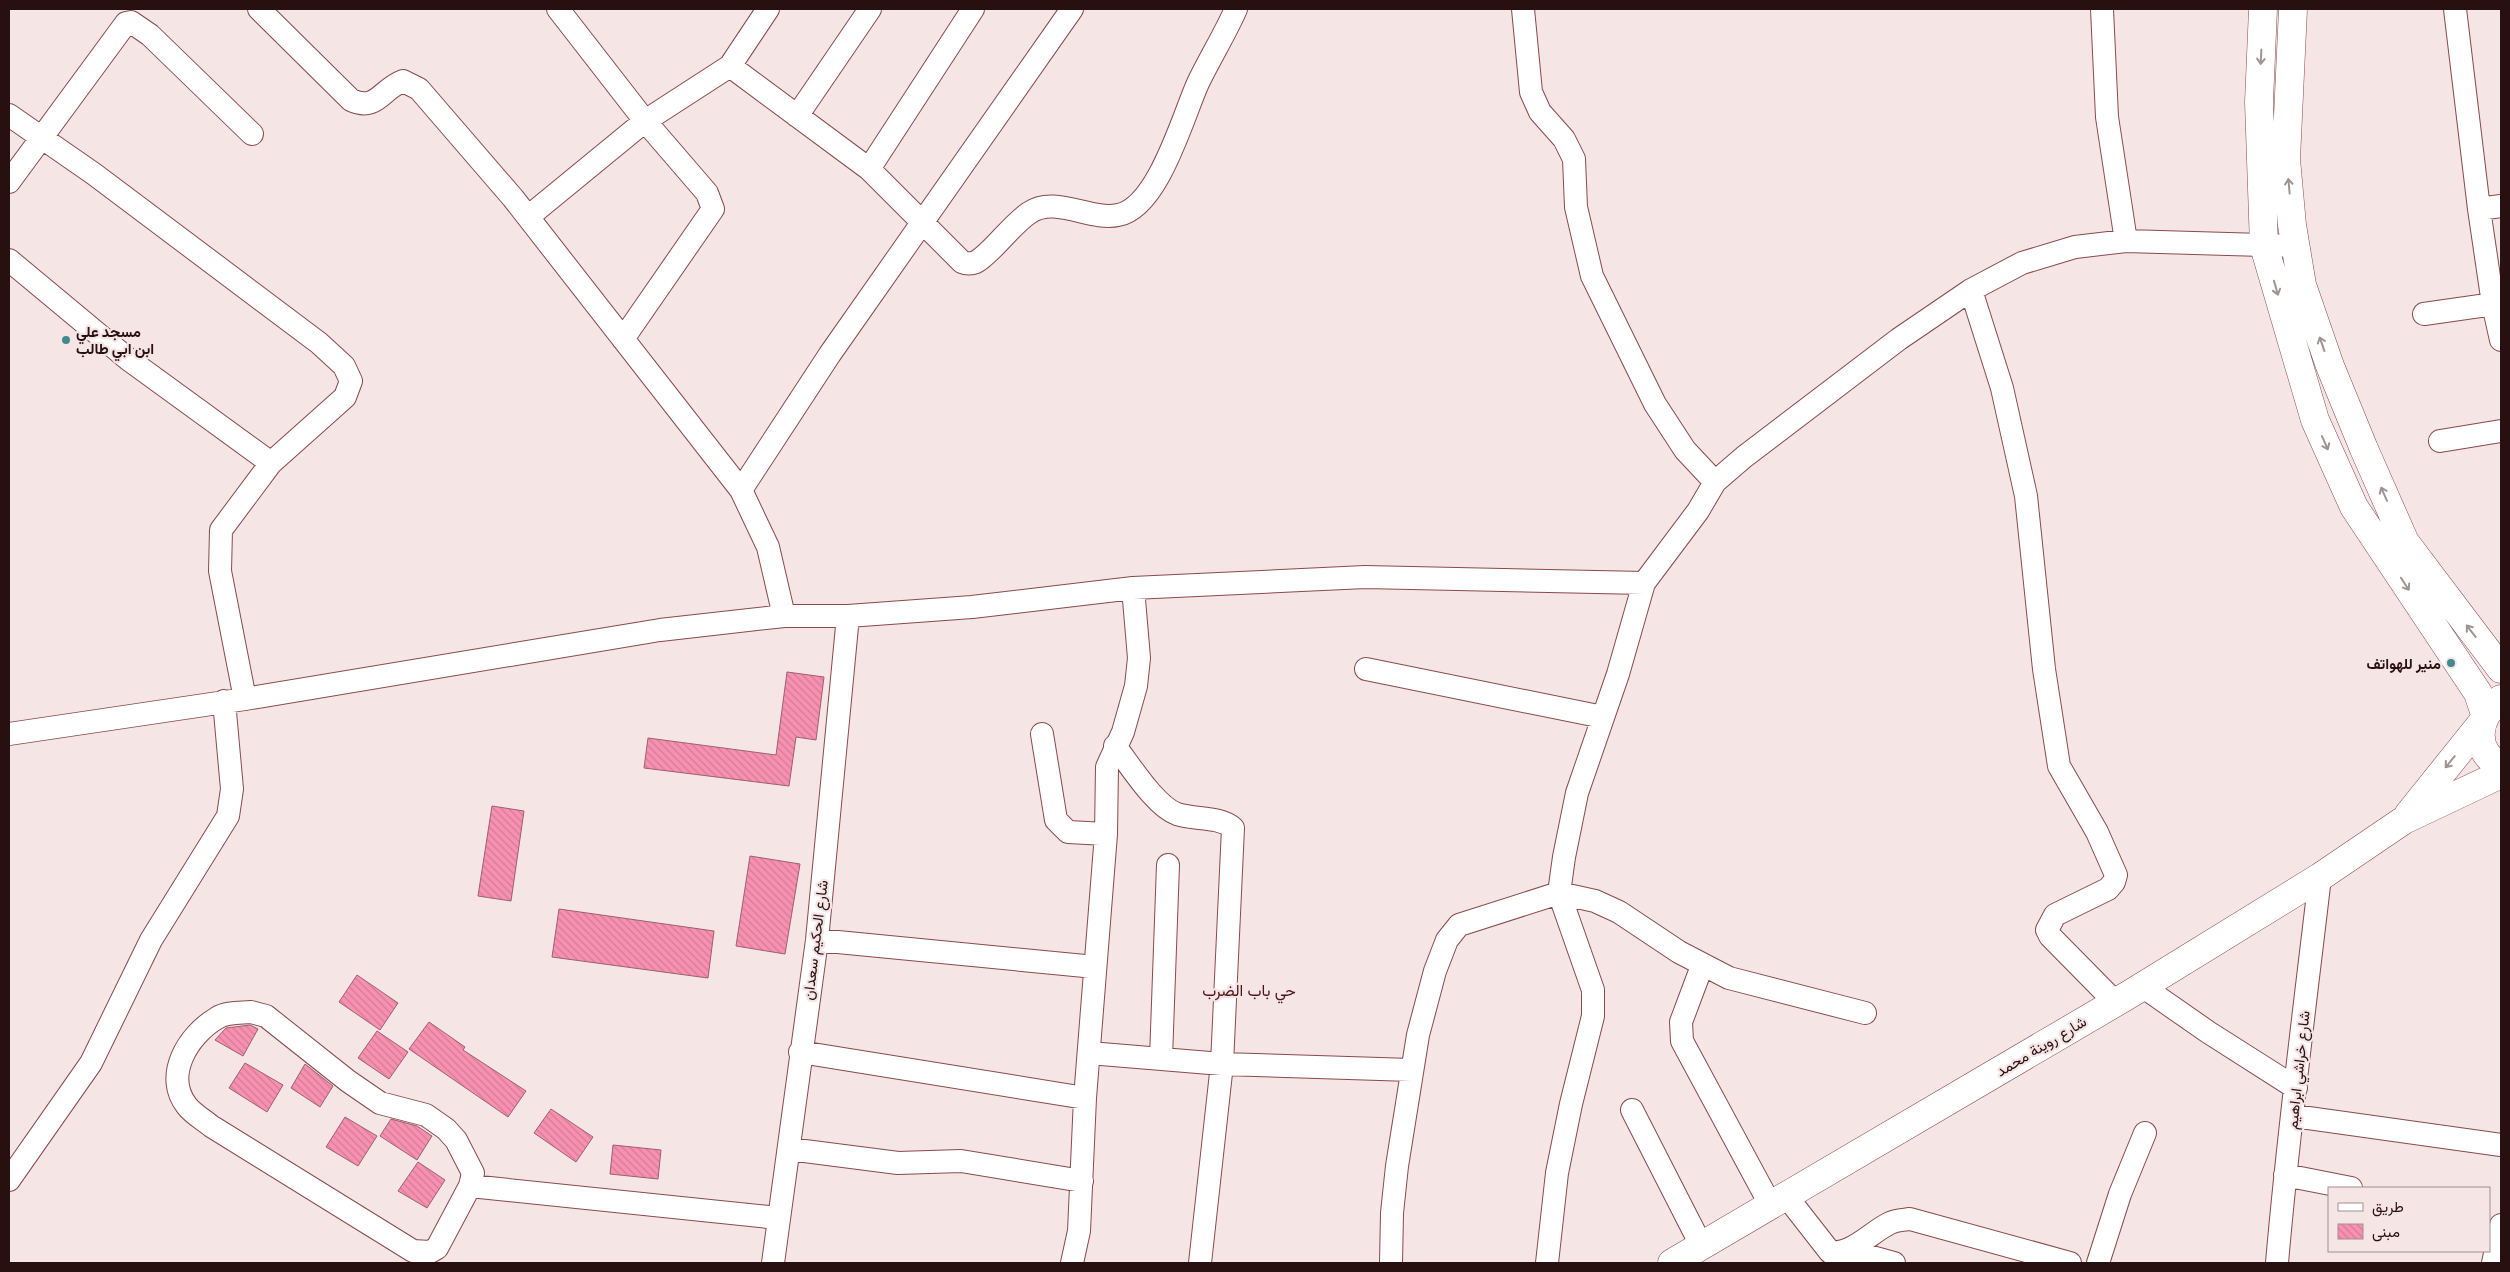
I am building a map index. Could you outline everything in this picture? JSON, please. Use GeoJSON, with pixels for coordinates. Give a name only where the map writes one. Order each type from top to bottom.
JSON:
{"type":"FeatureCollection","features":[{"type":"Feature","properties":{"kind":"main road"},"geometry":{"type":"LineString","coordinates":[[2263,9],[2259,102],[2264,246],[2315,420],[2354,507],[2489,712]]}},
{"type":"Feature","properties":{"kind":"main road"},"geometry":{"type":"LineString","coordinates":[[2293,9],[2286,159],[2295,246],[2302,285],[2330,366],[2405,542],[2501,669]]}},
{"type":"Feature","properties":{"kind":"main road"},"geometry":{"type":"LineString","coordinates":[[2489,712],[2480,736],[2483,747],[2489,757],[2501,766]]}},
{"type":"Feature","properties":{"kind":"main road"},"geometry":{"type":"LineString","coordinates":[[2404,820],[2489,712]]}},
{"type":"Feature","properties":{"kind":"main road"},"geometry":{"type":"LineString","coordinates":[[2404,820],[2501,774]]}},
{"type":"Feature","properties":{"kind":"main road","name":"شارع روينة محمد"},"geometry":{"type":"LineString","coordinates":[[1672,1263],[1779,1202],[2142,986],[2320,877],[2404,820]]}},
{"type":"Feature","properties":{"kind":"street"},"geometry":{"type":"LineString","coordinates":[[259,9],[351,100],[362,105],[374,102],[395,84],[403,81],[419,89],[528,218],[741,490],[768,547],[784,616]]}},
{"type":"Feature","properties":{"kind":"street"},"geometry":{"type":"LineString","coordinates":[[558,9],[610,73],[645,121],[708,193],[713,209],[623,338]]}},
{"type":"Feature","properties":{"kind":"street"},"geometry":{"type":"LineString","coordinates":[[528,218],[645,121],[730,66],[768,9]]}},
{"type":"Feature","properties":{"kind":"street"},"geometry":{"type":"LineString","coordinates":[[797,116],[870,9]]}},
{"type":"Feature","properties":{"kind":"street"},"geometry":{"type":"LineString","coordinates":[[869,169],[972,9]]}},
{"type":"Feature","properties":{"kind":"street"},"geometry":{"type":"LineString","coordinates":[[741,490],[830,354],[1072,9]]}},
{"type":"Feature","properties":{"kind":"street"},"geometry":{"type":"LineString","coordinates":[[1523,9],[1530,92],[1540,112],[1564,139],[1574,158],[1576,207],[1592,276],[1655,404],[1685,450],[1715,482]]}},
{"type":"Feature","properties":{"kind":"street"},"geometry":{"type":"LineString","coordinates":[[2102,9],[2107,117],[2126,241]]}},
{"type":"Feature","properties":{"kind":"street"},"geometry":{"type":"LineString","coordinates":[[2455,9],[2479,209],[2497,303],[2501,340]]}},
{"type":"Feature","properties":{"kind":"street"},"geometry":{"type":"LineString","coordinates":[[730,66],[869,169],[962,262],[971,264],[980,259],[1015,223],[1032,211],[1047,207],[1107,216],[1119,216],[1130,211],[1155,182],[1168,162],[1198,82],[1229,12]]}},
{"type":"Feature","properties":{"kind":"street"},"geometry":{"type":"LineString","coordinates":[[9,182],[126,24],[131,22],[150,35],[252,134]]}},
{"type":"Feature","properties":{"kind":"street"},"geometry":{"type":"LineString","coordinates":[[9,115],[94,174],[319,343],[344,366],[351,381],[345,397],[272,463],[221,530],[219,546],[220,571],[235,700],[232,789],[228,816],[151,940],[91,1064],[9,1180]]}},
{"type":"Feature","properties":{"kind":"street"},"geometry":{"type":"LineString","coordinates":[[2479,209],[2501,206]]}},
{"type":"Feature","properties":{"kind":"street"},"geometry":{"type":"LineString","coordinates":[[1547,1263],[1557,1174],[1571,1104],[1593,1016],[1592,990],[1560,893],[1564,857],[1577,793],[1603,717],[1644,583],[1698,510],[1715,482],[1744,456],[1899,339],[1971,290],[2022,263],[2075,247],[2126,241],[2295,246]]}},
{"type":"Feature","properties":{"kind":"street"},"geometry":{"type":"LineString","coordinates":[[9,260],[128,359],[272,463]]}},
{"type":"Feature","properties":{"kind":"street"},"geometry":{"type":"LineString","coordinates":[[1971,290],[2002,388],[2026,496],[2044,670],[2059,766],[2097,832],[2116,875],[2114,882],[2108,889],[2054,915],[2047,930],[2050,936],[2115,1002]]}},
{"type":"Feature","properties":{"kind":"street"},"geometry":{"type":"LineString","coordinates":[[2424,314],[2497,303]]}},
{"type":"Feature","properties":{"kind":"street"},"geometry":{"type":"LineString","coordinates":[[2440,441],[2501,431]]}},
{"type":"Feature","properties":{"kind":"street"},"geometry":{"type":"LineString","coordinates":[[9,734],[235,700],[660,630],[784,616],[848,616],[972,607],[1133,588],[1365,577],[1644,583]]}},
{"type":"Feature","properties":{"kind":"street"},"geometry":{"type":"LineString","coordinates":[[1072,1263],[1079,1231],[1085,1098],[1106,834],[1107,767],[1128,716],[1136,686],[1139,658],[1133,588]]}},
{"type":"Feature","properties":{"kind":"street","name":"شارع الحكيم سعدان"},"geometry":{"type":"LineString","coordinates":[[774,1263],[778,1218],[800,1052],[817,940],[848,616]]}},
{"type":"Feature","properties":{"kind":"street"},"geometry":{"type":"LineString","coordinates":[[1366,669],[1603,717]]}},
{"type":"Feature","properties":{"kind":"street"},"geometry":{"type":"LineString","coordinates":[[1042,734],[1056,820],[1068,832],[1106,834]]}},
{"type":"Feature","properties":{"kind":"street"},"geometry":{"type":"LineString","coordinates":[[1116,746],[1169,810],[1178,814],[1226,824],[1233,828],[1222,1064],[1200,1263]]}},
{"type":"Feature","properties":{"kind":"street"},"geometry":{"type":"LineString","coordinates":[[1161,1058],[1168,864]]}},
{"type":"Feature","properties":{"kind":"street","name":"شارع خراشي ابراهيم"},"geometry":{"type":"LineString","coordinates":[[2277,1263],[2285,1175],[2294,1116],[2320,877]]}},
{"type":"Feature","properties":{"kind":"street"},"geometry":{"type":"LineString","coordinates":[[1391,1263],[1392,1213],[1411,1070],[1435,971],[1447,940],[1459,925],[1560,893],[1596,901],[1619,912],[1702,966],[1729,978],[1864,1014]]}},
{"type":"Feature","properties":{"kind":"street"},"geometry":{"type":"LineString","coordinates":[[817,940],[1095,968]]}},
{"type":"Feature","properties":{"kind":"street"},"geometry":{"type":"LineString","coordinates":[[1702,966],[1681,1022],[1682,1041],[1779,1202],[1826,1250],[1838,1253],[1848,1250],[1890,1223],[1910,1219],[2070,1263]]}},
{"type":"Feature","properties":{"kind":"street"},"geometry":{"type":"LineString","coordinates":[[2142,986],[2208,1032],[2296,1088]]}},
{"type":"Feature","properties":{"kind":"street"},"geometry":{"type":"LineString","coordinates":[[251,1012],[266,1016],[348,1081],[380,1103],[426,1115],[446,1129],[456,1140],[473,1173],[470,1186],[438,1248],[430,1252],[414,1251],[212,1126],[188,1108],[180,1094],[177,1067],[187,1048],[202,1029],[218,1017],[251,1012]]}},
{"type":"Feature","properties":{"kind":"street"},"geometry":{"type":"LineString","coordinates":[[800,1052],[1085,1098]]}},
{"type":"Feature","properties":{"kind":"street"},"geometry":{"type":"LineString","coordinates":[[1089,1053],[1222,1064],[1411,1070]]}},
{"type":"Feature","properties":{"kind":"street"},"geometry":{"type":"LineString","coordinates":[[1632,1110],[1702,1247]]}},
{"type":"Feature","properties":{"kind":"street"},"geometry":{"type":"LineString","coordinates":[[2294,1116],[2501,1145]]}},
{"type":"Feature","properties":{"kind":"street"},"geometry":{"type":"LineString","coordinates":[[2098,1263],[2120,1194],[2145,1133]]}},
{"type":"Feature","properties":{"kind":"street"},"geometry":{"type":"LineString","coordinates":[[788,1150],[898,1162],[945,1161],[979,1163],[1082,1181]]}},
{"type":"Feature","properties":{"kind":"street"},"geometry":{"type":"LineString","coordinates":[[2285,1175],[2346,1187]]}},
{"type":"Feature","properties":{"kind":"street"},"geometry":{"type":"LineString","coordinates":[[470,1186],[778,1218]]}},
{"type":"Feature","properties":{"kind":"street"},"geometry":{"type":"LineString","coordinates":[[2493,1263],[2501,1225]]}},
{"type":"Feature","properties":{"kind":"street"},"geometry":{"type":"LineString","coordinates":[[1848,1250],[1894,1263]]}},
{"type":"Feature","properties":{"kind":"building"},"geometry":{"type":"Polygon","coordinates":[[[787,672],[824,677],[816,740],[796,737],[789,786],[644,768],[648,738],[776,755],[787,672]]]}},
{"type":"Feature","properties":{"kind":"building"},"geometry":{"type":"Polygon","coordinates":[[[492,806],[524,811],[511,901],[478,896],[492,806]]]}},
{"type":"Feature","properties":{"kind":"building"},"geometry":{"type":"Polygon","coordinates":[[[750,856],[800,864],[785,954],[736,946],[750,856]]]}},
{"type":"Feature","properties":{"kind":"building"},"geometry":{"type":"Polygon","coordinates":[[[559,909],[714,931],[708,978],[552,957],[559,909]]]}},
{"type":"Feature","properties":{"kind":"building"},"geometry":{"type":"Polygon","coordinates":[[[357,975],[398,1003],[380,1030],[339,1002],[357,975]]]}},
{"type":"Feature","properties":{"kind":"building"},"geometry":{"type":"Polygon","coordinates":[[[429,1022],[465,1047],[463,1050],[526,1091],[508,1117],[409,1049],[429,1022]]]}},
{"type":"Feature","properties":{"kind":"building"},"geometry":{"type":"Polygon","coordinates":[[[250,1025],[258,1029],[243,1056],[215,1040],[226,1028],[250,1025]]]}},
{"type":"Feature","properties":{"kind":"building"},"geometry":{"type":"Polygon","coordinates":[[[377,1031],[408,1052],[389,1079],[358,1058],[377,1031]]]}},
{"type":"Feature","properties":{"kind":"building"},"geometry":{"type":"Polygon","coordinates":[[[245,1063],[283,1085],[267,1112],[229,1088],[245,1063]]]}},
{"type":"Feature","properties":{"kind":"building"},"geometry":{"type":"Polygon","coordinates":[[[305,1064],[333,1086],[320,1107],[291,1088],[305,1064]]]}},
{"type":"Feature","properties":{"kind":"building"},"geometry":{"type":"Polygon","coordinates":[[[551,1109],[593,1137],[576,1162],[534,1133],[551,1109]]]}},
{"type":"Feature","properties":{"kind":"building"},"geometry":{"type":"Polygon","coordinates":[[[345,1117],[377,1136],[358,1166],[326,1147],[345,1117]]]}},
{"type":"Feature","properties":{"kind":"building"},"geometry":{"type":"Polygon","coordinates":[[[391,1119],[417,1126],[432,1136],[417,1160],[380,1136],[391,1119]]]}},
{"type":"Feature","properties":{"kind":"building"},"geometry":{"type":"Polygon","coordinates":[[[613,1145],[661,1150],[658,1179],[610,1174],[613,1145]]]}},
{"type":"Feature","properties":{"kind":"building"},"geometry":{"type":"Polygon","coordinates":[[[418,1162],[445,1180],[427,1208],[398,1191],[418,1162]]]}},
{"type":"Feature","properties":{"kind":"place","name":"مسجد علي ابن ابي طالب"},"geometry":{"type":"Point","coordinates":[66,340]}},
{"type":"Feature","properties":{"kind":"place","name":"منير للهواتف"},"geometry":{"type":"Point","coordinates":[2451,663]}},
{"type":"Feature","properties":{"kind":"district","name":"حي باب الضرب"},"geometry":{"type":"Point","coordinates":[1249,990]}}]}
